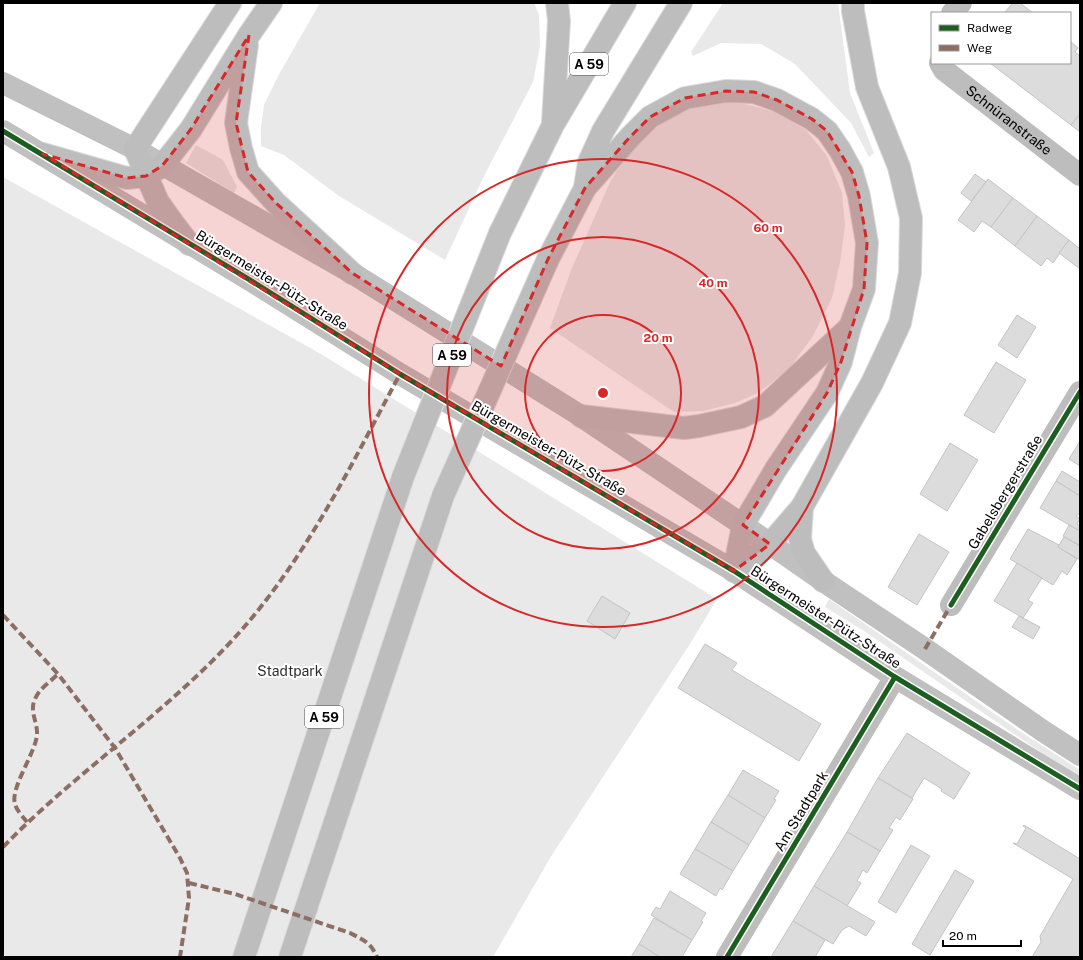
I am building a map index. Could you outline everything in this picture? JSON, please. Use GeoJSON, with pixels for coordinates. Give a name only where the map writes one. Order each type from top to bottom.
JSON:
{"type":"FeatureCollection","features":[{"type":"Feature","properties":{"kind":"main road"},"geometry":{"type":"LineString","coordinates":[[135,150],[230,3]]}},
{"type":"Feature","properties":{"kind":"main road"},"geometry":{"type":"LineString","coordinates":[[42,154],[127,178],[154,171],[191,129],[249,35],[271,3]]}},
{"type":"Feature","properties":{"kind":"main road"},"geometry":{"type":"LineString","coordinates":[[553,125],[559,21],[557,3]]}},
{"type":"Feature","properties":{"kind":"main road","name":"A 59"},"geometry":{"type":"LineString","coordinates":[[244,957],[403,477],[500,233],[553,125],[626,3]]}},
{"type":"Feature","properties":{"kind":"main road"},"geometry":{"type":"LineString","coordinates":[[585,188],[589,162],[603,130],[681,3]]}},
{"type":"Feature","properties":{"kind":"main road"},"geometry":{"type":"LineString","coordinates":[[734,571],[770,544],[802,507],[872,383],[900,323],[910,273],[911,218],[899,167],[867,86],[853,11],[853,3]]}},
{"type":"Feature","properties":{"kind":"main road"},"geometry":{"type":"LineString","coordinates":[[953,12],[961,3]]}},
{"type":"Feature","properties":{"kind":"main road"},"geometry":{"type":"LineString","coordinates":[[249,35],[236,123],[248,172],[276,203],[352,273]]}},
{"type":"Feature","properties":{"kind":"main road","name":"Schnüranstraße"},"geometry":{"type":"LineString","coordinates":[[941,64],[944,70],[1080,175]]}},
{"type":"Feature","properties":{"kind":"main road"},"geometry":{"type":"LineString","coordinates":[[3,83],[135,150],[154,171],[158,202],[172,223],[189,244]]}},
{"type":"Feature","properties":{"kind":"main road"},"geometry":{"type":"LineString","coordinates":[[290,957],[443,496],[548,258],[585,188],[630,137],[650,117],[685,98],[726,91],[754,92],[784,104],[812,118],[827,131],[852,172],[859,196],[867,242],[864,289],[850,326],[841,362],[827,393],[776,469],[743,525],[734,571]]}},
{"type":"Feature","properties":{"kind":"main road","name":"Bürgermeister-Pütz-Straße"},"geometry":{"type":"LineString","coordinates":[[3,131],[426,389],[734,571],[895,677],[1080,789]]}},
{"type":"Feature","properties":{"kind":"main road","name":"Bürgermeister-Pütz-Straße"},"geometry":{"type":"LineString","coordinates":[[154,171],[352,273],[581,416],[926,649],[1042,731],[1080,755]]}},
{"type":"Feature","properties":{"kind":"main road"},"geometry":{"type":"LineString","coordinates":[[581,416],[684,428],[741,417],[765,406],[850,326]]}},
{"type":"Feature","properties":{"kind":"main road","name":"Gabelsbergerstraße"},"geometry":{"type":"LineString","coordinates":[[951,605],[1080,392]]}},
{"type":"Feature","properties":{"kind":"main road"},"geometry":{"type":"LineString","coordinates":[[802,507],[800,539],[804,553],[824,581]]}},
{"type":"Feature","properties":{"kind":"main road","name":"Am Stadtpark"},"geometry":{"type":"LineString","coordinates":[[727,957],[895,677]]}},
{"type":"Feature","properties":{"kind":"highlighted area"},"geometry":{"type":"Polygon","coordinates":[[[249,35],[236,123],[248,172],[276,203],[352,273],[501,366],[548,259],[585,188],[630,137],[650,117],[685,98],[726,91],[754,92],[777,100],[812,119],[827,131],[840,150],[852,172],[859,196],[867,243],[864,289],[841,362],[827,393],[743,525],[770,544],[734,571],[400,374],[43,154],[127,178],[146,176],[162,166],[191,129],[249,35]]]}},
{"type":"Feature","properties":{"kind":"green space"},"geometry":{"type":"Polygon","coordinates":[[[320,3],[534,3],[539,15],[540,46],[533,82],[485,174],[445,260],[339,196],[284,155],[261,146],[261,127],[264,105],[278,76],[320,3]]]}},
{"type":"Feature","properties":{"kind":"green space"},"geometry":{"type":"Polygon","coordinates":[[[723,3],[838,3],[850,93],[874,153],[869,157],[851,123],[795,64],[761,44],[721,43],[693,56],[691,52],[723,3]]]}},
{"type":"Feature","properties":{"kind":"green space"},"geometry":{"type":"Polygon","coordinates":[[[715,102],[745,104],[776,112],[806,130],[827,156],[842,193],[845,226],[840,262],[832,298],[813,336],[789,369],[758,393],[735,403],[703,411],[674,412],[550,328],[572,268],[611,180],[633,148],[653,130],[684,109],[715,102]]]}},
{"type":"Feature","properties":{"kind":"green space"},"geometry":{"type":"Polygon","coordinates":[[[196,145],[223,160],[237,187],[234,193],[186,163],[196,145]]]}},
{"type":"Feature","properties":{"kind":"green space","name":"Stadtpark"},"geometry":{"type":"Polygon","coordinates":[[[3,177],[321,354],[717,599],[690,644],[550,858],[493,957],[3,957],[3,177]]]}},
{"type":"Feature","properties":{"kind":"green space"},"geometry":{"type":"Polygon","coordinates":[[[829,599],[1015,728],[1080,770],[1080,777],[1052,760],[864,631],[825,607],[829,599]]]}},
{"type":"Feature","properties":{"kind":"building"},"geometry":{"type":"Polygon","coordinates":[[[1013,3],[1020,3],[1032,12],[1005,12],[1013,3]]]}},
{"type":"Feature","properties":{"kind":"building"},"geometry":{"type":"Polygon","coordinates":[[[1071,42],[1078,48],[1075,52],[1080,56],[1080,114],[1071,125],[991,64],[1071,64],[1071,42]]]}},
{"type":"Feature","properties":{"kind":"building"},"geometry":{"type":"Polygon","coordinates":[[[1080,114],[1080,132],[1071,125],[1080,114]]]}},
{"type":"Feature","properties":{"kind":"building"},"geometry":{"type":"Polygon","coordinates":[[[975,174],[986,182],[971,201],[961,193],[975,174]]]}},
{"type":"Feature","properties":{"kind":"building"},"geometry":{"type":"Polygon","coordinates":[[[988,179],[1013,198],[991,227],[982,221],[974,232],[958,220],[988,179]]]}},
{"type":"Feature","properties":{"kind":"building"},"geometry":{"type":"Polygon","coordinates":[[[1013,198],[1037,216],[1015,246],[991,227],[1013,198]]]}},
{"type":"Feature","properties":{"kind":"building"},"geometry":{"type":"Polygon","coordinates":[[[1037,216],[1069,240],[1053,263],[1047,258],[1041,266],[1015,246],[1037,216]]]}},
{"type":"Feature","properties":{"kind":"building"},"geometry":{"type":"Polygon","coordinates":[[[1069,240],[1080,249],[1080,269],[1059,253],[1069,240]]]}},
{"type":"Feature","properties":{"kind":"building"},"geometry":{"type":"Polygon","coordinates":[[[1017,315],[1036,327],[1017,358],[998,345],[1017,315]]]}},
{"type":"Feature","properties":{"kind":"building"},"geometry":{"type":"Polygon","coordinates":[[[996,362],[1026,380],[994,433],[964,415],[996,362]]]}},
{"type":"Feature","properties":{"kind":"building"},"geometry":{"type":"Polygon","coordinates":[[[1080,441],[1080,466],[1069,459],[1080,441]]]}},
{"type":"Feature","properties":{"kind":"building"},"geometry":{"type":"Polygon","coordinates":[[[950,443],[978,460],[947,511],[920,494],[950,443]]]}},
{"type":"Feature","properties":{"kind":"building"},"geometry":{"type":"Polygon","coordinates":[[[1062,471],[1080,482],[1080,496],[1056,481],[1062,471]]]}},
{"type":"Feature","properties":{"kind":"building"},"geometry":{"type":"Polygon","coordinates":[[[1056,481],[1080,496],[1080,513],[1076,516],[1080,519],[1077,524],[1080,526],[1078,530],[1040,508],[1056,481]]]}},
{"type":"Feature","properties":{"kind":"building"},"geometry":{"type":"Polygon","coordinates":[[[1069,525],[1080,531],[1079,545],[1063,536],[1069,525]]]}},
{"type":"Feature","properties":{"kind":"building"},"geometry":{"type":"Polygon","coordinates":[[[1028,529],[1059,545],[1058,547],[1077,559],[1067,575],[1062,571],[1053,585],[1010,559],[1028,529]]]}},
{"type":"Feature","properties":{"kind":"building"},"geometry":{"type":"Polygon","coordinates":[[[919,534],[949,552],[917,605],[888,587],[919,534]]]}},
{"type":"Feature","properties":{"kind":"building"},"geometry":{"type":"Polygon","coordinates":[[[1064,537],[1080,546],[1080,560],[1058,547],[1064,537]]]}},
{"type":"Feature","properties":{"kind":"building"},"geometry":{"type":"Polygon","coordinates":[[[1017,563],[1042,578],[1028,600],[1033,603],[1023,618],[994,601],[1017,563]]]}},
{"type":"Feature","properties":{"kind":"building"},"geometry":{"type":"Polygon","coordinates":[[[602,596],[630,613],[615,639],[587,621],[602,596]]]}},
{"type":"Feature","properties":{"kind":"building"},"geometry":{"type":"Polygon","coordinates":[[[1019,616],[1040,627],[1033,639],[1012,627],[1019,616]]]}},
{"type":"Feature","properties":{"kind":"building"},"geometry":{"type":"Polygon","coordinates":[[[705,644],[737,663],[732,670],[821,724],[799,761],[678,688],[705,644]]]}},
{"type":"Feature","properties":{"kind":"building"},"geometry":{"type":"Polygon","coordinates":[[[907,733],[970,773],[954,799],[941,791],[942,789],[924,778],[912,798],[878,778],[907,733]]]}},
{"type":"Feature","properties":{"kind":"building"},"geometry":{"type":"Polygon","coordinates":[[[743,770],[779,791],[774,799],[776,800],[765,818],[728,795],[743,770]]]}},
{"type":"Feature","properties":{"kind":"building"},"geometry":{"type":"Polygon","coordinates":[[[878,778],[913,799],[900,820],[896,817],[889,828],[893,830],[880,851],[847,832],[878,778]]]}},
{"type":"Feature","properties":{"kind":"building"},"geometry":{"type":"Polygon","coordinates":[[[728,795],[765,818],[749,845],[711,822],[728,795]]]}},
{"type":"Feature","properties":{"kind":"building"},"geometry":{"type":"Polygon","coordinates":[[[711,822],[749,845],[733,871],[695,849],[711,822]]]}},
{"type":"Feature","properties":{"kind":"building"},"geometry":{"type":"Polygon","coordinates":[[[1024,825],[1080,859],[1080,957],[1032,957],[1041,942],[1040,936],[1073,879],[1013,843],[1017,844],[1026,828],[1023,826],[1024,825]]]}},
{"type":"Feature","properties":{"kind":"building"},"geometry":{"type":"Polygon","coordinates":[[[847,832],[880,851],[867,873],[863,870],[857,881],[861,883],[847,906],[814,886],[847,832]]]}},
{"type":"Feature","properties":{"kind":"building"},"geometry":{"type":"Polygon","coordinates":[[[911,845],[930,856],[896,913],[878,902],[911,845]]]}},
{"type":"Feature","properties":{"kind":"building"},"geometry":{"type":"Polygon","coordinates":[[[695,849],[733,871],[722,890],[720,888],[716,896],[680,874],[695,849]]]}},
{"type":"Feature","properties":{"kind":"building"},"geometry":{"type":"Polygon","coordinates":[[[955,870],[974,881],[930,955],[912,944],[955,870]]]}},
{"type":"Feature","properties":{"kind":"building"},"geometry":{"type":"Polygon","coordinates":[[[814,886],[875,922],[866,936],[849,926],[842,930],[833,944],[793,921],[814,886]]]}},
{"type":"Feature","properties":{"kind":"building"},"geometry":{"type":"Polygon","coordinates":[[[670,891],[706,913],[701,921],[703,922],[692,940],[651,915],[656,907],[660,909],[670,891]]]}},
{"type":"Feature","properties":{"kind":"building"},"geometry":{"type":"Polygon","coordinates":[[[654,918],[692,940],[682,957],[660,957],[639,944],[654,918]]]}},
{"type":"Feature","properties":{"kind":"building"},"geometry":{"type":"Polygon","coordinates":[[[793,921],[825,940],[815,957],[771,957],[793,921]]]}},
{"type":"Feature","properties":{"kind":"building"},"geometry":{"type":"Polygon","coordinates":[[[639,944],[660,957],[631,957],[639,944]]]}},
{"type":"Feature","properties":{"kind":"marked path"},"geometry":{"type":"LineString","coordinates":[[3,847],[57,796],[171,699],[225,648],[252,617],[277,585],[322,517],[400,374]]}},
{"type":"Feature","properties":{"kind":"marked path"},"geometry":{"type":"LineString","coordinates":[[925,649],[951,605]]}},
{"type":"Feature","properties":{"kind":"marked path"},"geometry":{"type":"LineString","coordinates":[[3,615],[58,674],[115,748],[180,858],[187,873],[189,898],[180,957]]}},
{"type":"Feature","properties":{"kind":"marked path"},"geometry":{"type":"LineString","coordinates":[[27,822],[17,809],[14,797],[19,780],[32,752],[37,735],[33,704],[39,692],[58,674]]}},
{"type":"Feature","properties":{"kind":"marked path"},"geometry":{"type":"LineString","coordinates":[[189,883],[235,894],[350,933],[366,942],[372,948],[377,957]]}},
{"type":"Feature","properties":{"kind":"cycle path"},"geometry":{"type":"LineString","coordinates":[[3,131],[250,280],[400,374],[734,571],[895,677],[1080,789]]}},
{"type":"Feature","properties":{"kind":"cycle path"},"geometry":{"type":"LineString","coordinates":[[951,605],[1080,392]]}},
{"type":"Feature","properties":{"kind":"cycle path"},"geometry":{"type":"LineString","coordinates":[[727,957],[895,677]]}}]}
